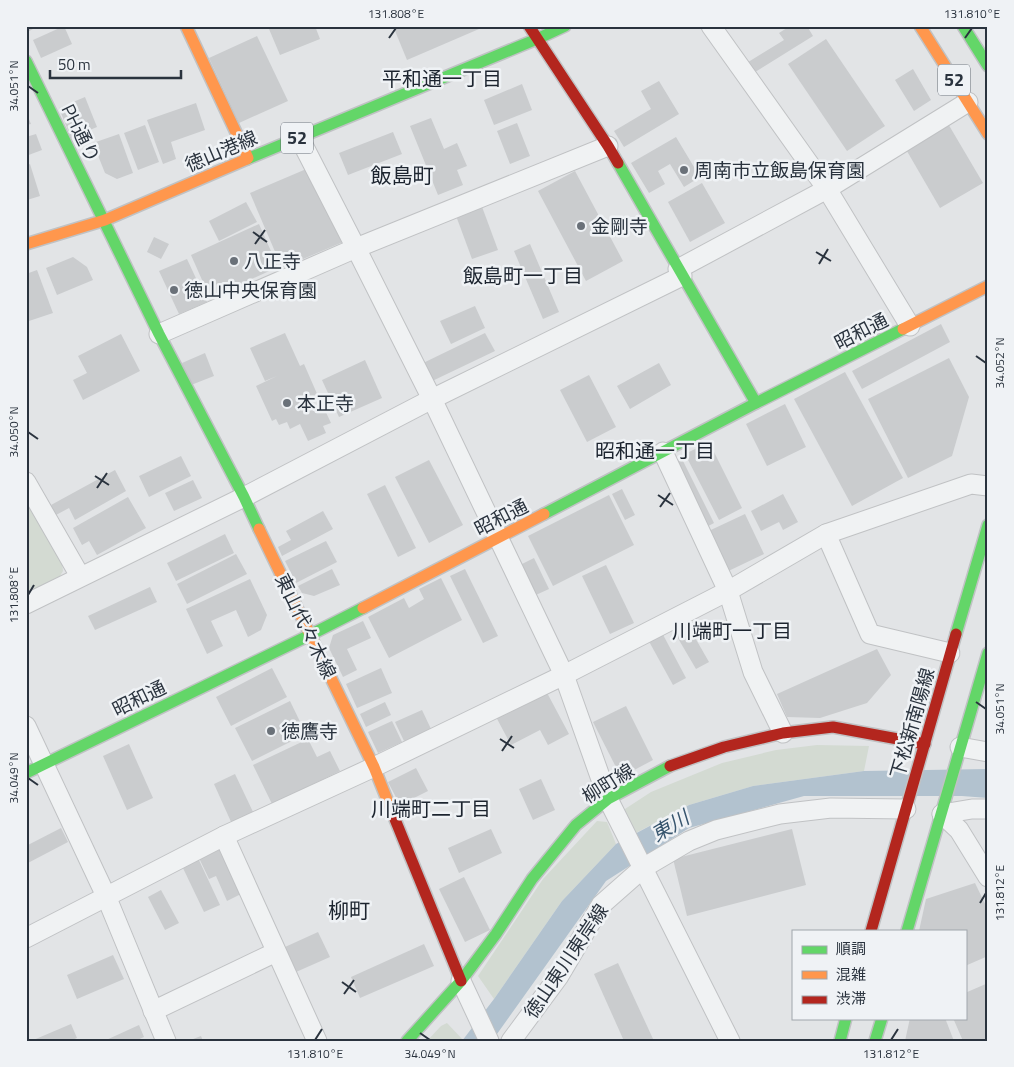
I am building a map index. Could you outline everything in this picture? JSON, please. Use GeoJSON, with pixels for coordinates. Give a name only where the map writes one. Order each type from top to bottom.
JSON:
{"type":"FeatureCollection","features":[{"type":"Feature","properties":{"kind":"street"},"geometry":{"type":"LineString","coordinates":[[186,26],[248,158]]}},
{"type":"Feature","properties":{"kind":"street"},"geometry":{"type":"LineString","coordinates":[[530,26],[608,146],[756,403]]}},
{"type":"Feature","properties":{"kind":"street","name":"徳山港線"},"geometry":{"type":"LineString","coordinates":[[26,244],[104,220],[565,26]]}},
{"type":"Feature","properties":{"kind":"street"},"geometry":{"type":"LineString","coordinates":[[712,26],[827,189],[910,326]]}},
{"type":"Feature","properties":{"kind":"street","name":"52"},"geometry":{"type":"LineString","coordinates":[[920,26],[988,134]]}},
{"type":"Feature","properties":{"kind":"street","name":"52"},"geometry":{"type":"LineString","coordinates":[[964,26],[988,66]]}},
{"type":"Feature","properties":{"kind":"street","name":"PH通り"},"geometry":{"type":"LineString","coordinates":[[26,61],[104,220]]}},
{"type":"Feature","properties":{"kind":"street"},"geometry":{"type":"LineString","coordinates":[[26,604],[244,497],[680,272],[827,189],[968,102]]}},
{"type":"Feature","properties":{"kind":"street"},"geometry":{"type":"LineString","coordinates":[[299,137],[432,399],[564,675],[608,800],[730,1041]]}},
{"type":"Feature","properties":{"kind":"street"},"geometry":{"type":"LineString","coordinates":[[159,334],[356,248],[608,146]]}},
{"type":"Feature","properties":{"kind":"street","name":"東山代々木線"},"geometry":{"type":"LineString","coordinates":[[104,220],[159,334],[244,497],[374,767],[462,981],[489,1041]]}},
{"type":"Feature","properties":{"kind":"street","name":"昭和通"},"geometry":{"type":"LineString","coordinates":[[26,772],[310,635],[756,403],[988,286]]}},
{"type":"Feature","properties":{"kind":"street"},"geometry":{"type":"LineString","coordinates":[[663,452],[728,591],[753,672],[783,733]]}},
{"type":"Feature","properties":{"kind":"street"},"geometry":{"type":"LineString","coordinates":[[26,482],[80,576]]}},
{"type":"Feature","properties":{"kind":"street"},"geometry":{"type":"LineString","coordinates":[[26,938],[224,836],[374,767],[564,675],[728,591],[826,534],[971,484],[988,486]]}},
{"type":"Feature","properties":{"kind":"street","name":"下松新南陽線"},"geometry":{"type":"LineString","coordinates":[[871,930],[988,525]]}},
{"type":"Feature","properties":{"kind":"street"},"geometry":{"type":"LineString","coordinates":[[826,534],[870,634],[950,652]]}},
{"type":"Feature","properties":{"kind":"street"},"geometry":{"type":"LineString","coordinates":[[907,930],[986,662]]}},
{"type":"Feature","properties":{"kind":"street"},"geometry":{"type":"LineString","coordinates":[[26,726],[106,896],[166,1041]]}},
{"type":"Feature","properties":{"kind":"street","name":"柳町線"},"geometry":{"type":"LineString","coordinates":[[407,1041],[462,981],[537,872],[576,825],[608,800],[666,768],[724,747],[783,733],[833,727],[926,744]]}},
{"type":"Feature","properties":{"kind":"street"},"geometry":{"type":"LineString","coordinates":[[960,747],[988,752]]}},
{"type":"Feature","properties":{"kind":"street","name":"徳山東川東岸線"},"geometry":{"type":"LineString","coordinates":[[512,1041],[559,976],[601,905],[643,868],[689,841],[716,830],[780,814],[830,808],[906,809]]}},
{"type":"Feature","properties":{"kind":"street"},"geometry":{"type":"LineString","coordinates":[[942,814],[972,809],[988,809]]}},
{"type":"Feature","properties":{"kind":"street"},"geometry":{"type":"LineString","coordinates":[[942,814],[960,830],[988,877]]}},
{"type":"Feature","properties":{"kind":"street"},"geometry":{"type":"LineString","coordinates":[[224,836],[317,1041]]}},
{"type":"Feature","properties":{"kind":"street"},"geometry":{"type":"LineString","coordinates":[[153,1011],[276,952]]}},
{"type":"Feature","properties":{"kind":"street"},"geometry":{"type":"LineString","coordinates":[[840,1041],[845,1020]]}},
{"type":"Feature","properties":{"kind":"street"},"geometry":{"type":"LineString","coordinates":[[875,1041],[881,1020]]}},
{"type":"Feature","properties":{"kind":"shaded area"},"geometry":{"type":"Polygon","coordinates":[[[26,496],[62,563],[63,571],[60,576],[26,594],[26,496]]]}},
{"type":"Feature","properties":{"kind":"shaded area"},"geometry":{"type":"Polygon","coordinates":[[[817,745],[869,746],[864,771],[753,786],[689,805],[632,835],[624,814],[625,809],[651,792],[722,763],[776,750],[817,745]]]}},
{"type":"Feature","properties":{"kind":"shaded area"},"geometry":{"type":"Polygon","coordinates":[[[597,821],[607,822],[616,844],[562,901],[494,999],[478,976],[543,879],[597,821]]]}},
{"type":"Feature","properties":{"kind":"shaded area"},"geometry":{"type":"Polygon","coordinates":[[[447,1023],[462,1041],[427,1041],[441,1026],[447,1023]]]}},
{"type":"Feature","properties":{"kind":"water","name":"東川"},"geometry":{"type":"Polygon","coordinates":[[[988,769],[988,798],[962,796],[804,796],[689,828],[606,881],[492,1041],[462,1041],[494,999],[562,901],[616,844],[689,805],[753,786],[864,771],[988,769]]]}},
{"type":"Feature","properties":{"kind":"building"},"geometry":{"type":"Polygon","coordinates":[[[26,26],[38,26],[26,33],[26,26]]]}},
{"type":"Feature","properties":{"kind":"building"},"geometry":{"type":"Polygon","coordinates":[[[64,26],[72,44],[41,58],[33,40],[64,26]]]}},
{"type":"Feature","properties":{"kind":"building"},"geometry":{"type":"Polygon","coordinates":[[[275,26],[315,26],[320,39],[280,55],[269,29],[275,26]]]}},
{"type":"Feature","properties":{"kind":"building"},"geometry":{"type":"Polygon","coordinates":[[[393,26],[486,26],[407,60],[393,26]]]}},
{"type":"Feature","properties":{"kind":"building"},"geometry":{"type":"Polygon","coordinates":[[[790,26],[807,26],[813,36],[752,74],[745,64],[784,40],[779,33],[790,26]]]}},
{"type":"Feature","properties":{"kind":"building"},"geometry":{"type":"Polygon","coordinates":[[[257,36],[288,101],[239,123],[209,58],[257,36]]]}},
{"type":"Feature","properties":{"kind":"building"},"geometry":{"type":"Polygon","coordinates":[[[826,39],[885,126],[847,151],[788,64],[826,39]]]}},
{"type":"Feature","properties":{"kind":"building"},"geometry":{"type":"Polygon","coordinates":[[[913,69],[931,100],[914,111],[895,80],[913,69]]]}},
{"type":"Feature","properties":{"kind":"building"},"geometry":{"type":"Polygon","coordinates":[[[659,81],[679,114],[624,147],[614,131],[651,109],[641,91],[659,81]]]}},
{"type":"Feature","properties":{"kind":"building"},"geometry":{"type":"Polygon","coordinates":[[[522,84],[532,110],[494,125],[484,100],[522,84]]]}},
{"type":"Feature","properties":{"kind":"building"},"geometry":{"type":"Polygon","coordinates":[[[85,97],[97,127],[71,138],[59,108],[85,97]]]}},
{"type":"Feature","properties":{"kind":"building"},"geometry":{"type":"Polygon","coordinates":[[[196,103],[205,130],[171,142],[176,159],[163,164],[147,120],[196,103]]]}},
{"type":"Feature","properties":{"kind":"building"},"geometry":{"type":"Polygon","coordinates":[[[26,112],[31,124],[26,125],[26,112]]]}},
{"type":"Feature","properties":{"kind":"building"},"geometry":{"type":"Polygon","coordinates":[[[431,118],[444,149],[457,143],[467,166],[457,170],[463,185],[438,195],[410,126],[431,118]]]}},
{"type":"Feature","properties":{"kind":"building"},"geometry":{"type":"Polygon","coordinates":[[[947,122],[983,183],[940,208],[904,146],[947,122]]]}},
{"type":"Feature","properties":{"kind":"building"},"geometry":{"type":"Polygon","coordinates":[[[517,123],[530,156],[510,164],[497,131],[517,123]]]}},
{"type":"Feature","properties":{"kind":"building"},"geometry":{"type":"Polygon","coordinates":[[[145,125],[159,162],[138,170],[124,133],[145,125]]]}},
{"type":"Feature","properties":{"kind":"building"},"geometry":{"type":"Polygon","coordinates":[[[393,132],[402,154],[348,175],[339,153],[393,132]]]}},
{"type":"Feature","properties":{"kind":"building"},"geometry":{"type":"Polygon","coordinates":[[[36,134],[42,150],[26,156],[26,137],[36,134]]]}},
{"type":"Feature","properties":{"kind":"building"},"geometry":{"type":"Polygon","coordinates":[[[119,134],[133,173],[117,179],[105,173],[93,143],[119,134]]]}},
{"type":"Feature","properties":{"kind":"building"},"geometry":{"type":"Polygon","coordinates":[[[676,137],[700,177],[684,187],[670,164],[658,171],[665,184],[649,193],[631,163],[676,137]]]}},
{"type":"Feature","properties":{"kind":"building"},"geometry":{"type":"Polygon","coordinates":[[[30,164],[40,196],[27,200],[26,166],[30,164]]]}},
{"type":"Feature","properties":{"kind":"building"},"geometry":{"type":"Polygon","coordinates":[[[311,167],[343,242],[282,268],[250,193],[311,167]]]}},
{"type":"Feature","properties":{"kind":"building","name":"金剛寺"},"geometry":{"type":"Polygon","coordinates":[[[575,171],[623,261],[586,281],[538,191],[575,171]]]}},
{"type":"Feature","properties":{"kind":"building"},"geometry":{"type":"Polygon","coordinates":[[[702,183],[725,223],[690,242],[668,202],[702,183]]]}},
{"type":"Feature","properties":{"kind":"building"},"geometry":{"type":"Polygon","coordinates":[[[246,202],[257,222],[219,241],[209,221],[246,202]]]}},
{"type":"Feature","properties":{"kind":"building"},"geometry":{"type":"Polygon","coordinates":[[[481,204],[498,250],[472,259],[455,213],[481,204]]]}},
{"type":"Feature","properties":{"kind":"building","name":"八正寺"},"geometry":{"type":"Polygon","coordinates":[[[259,224],[278,267],[210,298],[191,255],[259,224]]]}},
{"type":"Feature","properties":{"kind":"building"},"geometry":{"type":"Polygon","coordinates":[[[154,237],[169,244],[161,259],[147,252],[154,237]]]}},
{"type":"Feature","properties":{"kind":"building"},"geometry":{"type":"Polygon","coordinates":[[[530,244],[559,312],[543,319],[514,251],[530,244]]]}},
{"type":"Feature","properties":{"kind":"building"},"geometry":{"type":"Polygon","coordinates":[[[73,257],[87,267],[93,280],[57,295],[46,268],[73,257]]]}},
{"type":"Feature","properties":{"kind":"building"},"geometry":{"type":"Polygon","coordinates":[[[187,259],[207,302],[179,314],[159,271],[187,259]]]}},
{"type":"Feature","properties":{"kind":"building"},"geometry":{"type":"Polygon","coordinates":[[[37,270],[53,313],[26,322],[26,274],[37,270]]]}},
{"type":"Feature","properties":{"kind":"building"},"geometry":{"type":"Polygon","coordinates":[[[475,306],[485,328],[451,344],[440,321],[475,306]]]}},
{"type":"Feature","properties":{"kind":"building"},"geometry":{"type":"Polygon","coordinates":[[[941,324],[950,342],[862,389],[852,371],[941,324]]]}},
{"type":"Feature","properties":{"kind":"building","name":"本正寺"},"geometry":{"type":"Polygon","coordinates":[[[285,333],[300,366],[304,364],[318,396],[309,400],[314,411],[323,406],[331,423],[323,426],[326,433],[308,441],[300,424],[290,429],[287,422],[279,425],[276,419],[272,421],[256,386],[277,376],[265,381],[250,348],[285,333]]]}},
{"type":"Feature","properties":{"kind":"building"},"geometry":{"type":"Polygon","coordinates":[[[485,333],[495,351],[428,383],[419,365],[485,333]]]}},
{"type":"Feature","properties":{"kind":"building"},"geometry":{"type":"Polygon","coordinates":[[[121,334],[140,371],[83,400],[73,380],[87,373],[78,356],[121,334]]]}},
{"type":"Feature","properties":{"kind":"building"},"geometry":{"type":"Polygon","coordinates":[[[205,353],[214,376],[191,385],[182,363],[205,353]]]}},
{"type":"Feature","properties":{"kind":"building"},"geometry":{"type":"Polygon","coordinates":[[[949,358],[969,397],[952,456],[908,478],[868,399],[949,358]]]}},
{"type":"Feature","properties":{"kind":"building"},"geometry":{"type":"Polygon","coordinates":[[[365,360],[382,398],[339,417],[322,380],[365,360]]]}},
{"type":"Feature","properties":{"kind":"building"},"geometry":{"type":"Polygon","coordinates":[[[659,363],[671,385],[630,409],[617,386],[659,363]]]}},
{"type":"Feature","properties":{"kind":"building"},"geometry":{"type":"Polygon","coordinates":[[[845,372],[903,478],[852,506],[794,399],[845,372]]]}},
{"type":"Feature","properties":{"kind":"building"},"geometry":{"type":"Polygon","coordinates":[[[589,375],[616,427],[587,442],[560,390],[589,375]]]}},
{"type":"Feature","properties":{"kind":"building"},"geometry":{"type":"Polygon","coordinates":[[[785,404],[806,447],[767,466],[746,424],[785,404]]]}},
{"type":"Feature","properties":{"kind":"building"},"geometry":{"type":"Polygon","coordinates":[[[709,442],[742,508],[719,520],[685,454],[709,442]]]}},
{"type":"Feature","properties":{"kind":"building"},"geometry":{"type":"Polygon","coordinates":[[[181,456],[191,476],[149,497],[139,476],[181,456]]]}},
{"type":"Feature","properties":{"kind":"building"},"geometry":{"type":"Polygon","coordinates":[[[681,457],[714,523],[699,531],[666,465],[681,457]]]}},
{"type":"Feature","properties":{"kind":"building"},"geometry":{"type":"Polygon","coordinates":[[[429,460],[463,525],[429,543],[395,477],[429,460]]]}},
{"type":"Feature","properties":{"kind":"building"},"geometry":{"type":"Polygon","coordinates":[[[115,470],[126,491],[75,520],[69,508],[56,515],[51,505],[115,470]]]}},
{"type":"Feature","properties":{"kind":"building"},"geometry":{"type":"Polygon","coordinates":[[[193,480],[202,498],[174,511],[165,493],[193,480]]]}},
{"type":"Feature","properties":{"kind":"building"},"geometry":{"type":"Polygon","coordinates":[[[385,485],[416,548],[398,557],[367,494],[385,485]]]}},
{"type":"Feature","properties":{"kind":"building"},"geometry":{"type":"Polygon","coordinates":[[[622,489],[635,515],[625,520],[612,494],[622,489]]]}},
{"type":"Feature","properties":{"kind":"building"},"geometry":{"type":"Polygon","coordinates":[[[783,494],[798,522],[783,530],[779,522],[761,531],[751,511],[783,494]]]}},
{"type":"Feature","properties":{"kind":"building"},"geometry":{"type":"Polygon","coordinates":[[[609,495],[634,545],[553,586],[528,536],[609,495]]]}},
{"type":"Feature","properties":{"kind":"building"},"geometry":{"type":"Polygon","coordinates":[[[128,497],[146,528],[97,555],[89,541],[82,545],[73,528],[128,497]]]}},
{"type":"Feature","properties":{"kind":"building"},"geometry":{"type":"Polygon","coordinates":[[[323,511],[333,529],[282,556],[278,547],[291,540],[286,531],[323,511]]]}},
{"type":"Feature","properties":{"kind":"building"},"geometry":{"type":"Polygon","coordinates":[[[745,514],[764,554],[718,576],[698,536],[745,514]]]}},
{"type":"Feature","properties":{"kind":"building"},"geometry":{"type":"Polygon","coordinates":[[[225,534],[234,553],[176,581],[167,563],[225,534]]]}},
{"type":"Feature","properties":{"kind":"building"},"geometry":{"type":"Polygon","coordinates":[[[326,541],[337,562],[296,583],[285,561],[326,541]]]}},
{"type":"Feature","properties":{"kind":"building"},"geometry":{"type":"Polygon","coordinates":[[[236,554],[247,574],[187,604],[177,584],[236,554]]]}},
{"type":"Feature","properties":{"kind":"building"},"geometry":{"type":"Polygon","coordinates":[[[534,558],[549,589],[527,599],[512,569],[534,558]]]}},
{"type":"Feature","properties":{"kind":"building"},"geometry":{"type":"Polygon","coordinates":[[[606,565],[634,623],[610,634],[582,576],[606,565]]]}},
{"type":"Feature","properties":{"kind":"building"},"geometry":{"type":"Polygon","coordinates":[[[332,569],[340,585],[314,596],[302,593],[298,586],[332,569]]]}},
{"type":"Feature","properties":{"kind":"building"},"geometry":{"type":"Polygon","coordinates":[[[465,569],[498,636],[483,643],[450,576],[465,569]]]}},
{"type":"Feature","properties":{"kind":"building"},"geometry":{"type":"Polygon","coordinates":[[[441,578],[462,620],[389,658],[368,617],[404,598],[409,608],[424,599],[419,589],[441,578]]]}},
{"type":"Feature","properties":{"kind":"building"},"geometry":{"type":"Polygon","coordinates":[[[250,579],[267,615],[261,630],[248,637],[236,610],[211,621],[223,646],[207,654],[186,609],[250,579]]]}},
{"type":"Feature","properties":{"kind":"building"},"geometry":{"type":"Polygon","coordinates":[[[150,587],[157,602],[95,630],[88,616],[150,587]]]}},
{"type":"Feature","properties":{"kind":"building"},"geometry":{"type":"Polygon","coordinates":[[[682,615],[709,662],[696,669],[669,623],[682,615]]]}},
{"type":"Feature","properties":{"kind":"building"},"geometry":{"type":"Polygon","coordinates":[[[363,621],[371,638],[347,649],[357,670],[343,677],[329,648],[333,635],[363,621]]]}},
{"type":"Feature","properties":{"kind":"building"},"geometry":{"type":"Polygon","coordinates":[[[660,629],[686,678],[673,685],[646,636],[660,629]]]}},
{"type":"Feature","properties":{"kind":"building"},"geometry":{"type":"Polygon","coordinates":[[[877,649],[891,675],[867,703],[820,718],[787,717],[777,694],[877,649]]]}},
{"type":"Feature","properties":{"kind":"building"},"geometry":{"type":"Polygon","coordinates":[[[272,668],[287,697],[231,726],[216,697],[272,668]]]}},
{"type":"Feature","properties":{"kind":"building"},"geometry":{"type":"Polygon","coordinates":[[[381,668],[392,693],[357,708],[346,684],[381,668]]]}},
{"type":"Feature","properties":{"kind":"building"},"geometry":{"type":"Polygon","coordinates":[[[545,689],[569,734],[548,745],[540,730],[511,745],[495,715],[545,689]]]}},
{"type":"Feature","properties":{"kind":"building","name":"徳鷹寺"},"geometry":{"type":"Polygon","coordinates":[[[290,701],[306,734],[252,761],[235,728],[290,701]]]}},
{"type":"Feature","properties":{"kind":"building"},"geometry":{"type":"Polygon","coordinates":[[[385,702],[391,715],[366,727],[360,714],[385,702]]]}},
{"type":"Feature","properties":{"kind":"building"},"geometry":{"type":"Polygon","coordinates":[[[626,706],[653,760],[621,777],[593,722],[626,706]]]}},
{"type":"Feature","properties":{"kind":"building"},"geometry":{"type":"Polygon","coordinates":[[[422,710],[431,729],[404,741],[395,722],[422,710]]]}},
{"type":"Feature","properties":{"kind":"building"},"geometry":{"type":"Polygon","coordinates":[[[392,721],[402,742],[378,753],[368,732],[392,721]]]}},
{"type":"Feature","properties":{"kind":"building"},"geometry":{"type":"Polygon","coordinates":[[[308,739],[317,757],[330,751],[340,771],[272,804],[253,765],[308,739]]]}},
{"type":"Feature","properties":{"kind":"building"},"geometry":{"type":"Polygon","coordinates":[[[129,744],[153,798],[127,810],[103,756],[129,744]]]}},
{"type":"Feature","properties":{"kind":"building"},"geometry":{"type":"Polygon","coordinates":[[[416,768],[428,791],[400,805],[388,782],[416,768]]]}},
{"type":"Feature","properties":{"kind":"building"},"geometry":{"type":"Polygon","coordinates":[[[235,774],[254,814],[232,824],[214,784],[235,774]]]}},
{"type":"Feature","properties":{"kind":"building"},"geometry":{"type":"Polygon","coordinates":[[[541,779],[555,810],[533,820],[519,789],[541,779]]]}},
{"type":"Feature","properties":{"kind":"building"},"geometry":{"type":"Polygon","coordinates":[[[61,828],[68,842],[26,864],[26,846],[61,828]]]}},
{"type":"Feature","properties":{"kind":"building"},"geometry":{"type":"Polygon","coordinates":[[[491,829],[502,853],[459,873],[448,848],[491,829]]]}},
{"type":"Feature","properties":{"kind":"building"},"geometry":{"type":"Polygon","coordinates":[[[792,829],[806,885],[687,916],[673,859],[792,829]]]}},
{"type":"Feature","properties":{"kind":"building"},"geometry":{"type":"Polygon","coordinates":[[[219,849],[241,894],[227,901],[216,876],[209,879],[199,858],[219,849]]]}},
{"type":"Feature","properties":{"kind":"building"},"geometry":{"type":"Polygon","coordinates":[[[198,858],[220,905],[204,912],[182,866],[198,858]]]}},
{"type":"Feature","properties":{"kind":"building"},"geometry":{"type":"Polygon","coordinates":[[[464,877],[490,930],[465,942],[439,889],[464,877]]]}},
{"type":"Feature","properties":{"kind":"building"},"geometry":{"type":"Polygon","coordinates":[[[975,883],[988,910],[988,956],[966,966],[966,930],[919,930],[926,899],[975,883]]]}},
{"type":"Feature","properties":{"kind":"building"},"geometry":{"type":"Polygon","coordinates":[[[161,890],[179,923],[165,930],[148,897],[161,890]]]}},
{"type":"Feature","properties":{"kind":"building"},"geometry":{"type":"Polygon","coordinates":[[[318,932],[330,957],[296,972],[285,947],[318,932]]]}},
{"type":"Feature","properties":{"kind":"building"},"geometry":{"type":"Polygon","coordinates":[[[424,944],[434,966],[360,998],[351,977],[424,944]]]}},
{"type":"Feature","properties":{"kind":"building"},"geometry":{"type":"Polygon","coordinates":[[[113,955],[124,979],[77,999],[67,975],[113,955]]]}},
{"type":"Feature","properties":{"kind":"building"},"geometry":{"type":"Polygon","coordinates":[[[618,963],[654,1041],[624,1041],[594,974],[618,963]]]}},
{"type":"Feature","properties":{"kind":"building"},"geometry":{"type":"Polygon","coordinates":[[[988,983],[988,1041],[963,1041],[954,1020],[966,1020],[966,993],[988,983]]]}},
{"type":"Feature","properties":{"kind":"building"},"geometry":{"type":"Polygon","coordinates":[[[910,1020],[946,1020],[954,1041],[905,1041],[910,1020]]]}},
{"type":"Feature","properties":{"kind":"building"},"geometry":{"type":"Polygon","coordinates":[[[71,1024],[77,1038],[70,1041],[31,1041],[71,1024]]]}},
{"type":"Feature","properties":{"kind":"building"},"geometry":{"type":"Polygon","coordinates":[[[139,1025],[144,1037],[135,1041],[104,1041],[139,1025]]]}},
{"type":"Feature","properties":{"kind":"building"},"geometry":{"type":"Polygon","coordinates":[[[201,1036],[203,1041],[188,1041],[201,1036]]]}},
{"type":"Feature","properties":{"kind":"traffic: fast"},"geometry":{"type":"LineString","coordinates":[[247,159],[565,26]]}},
{"type":"Feature","properties":{"kind":"traffic: fast"},"geometry":{"type":"LineString","coordinates":[[963,26],[988,66]]}},
{"type":"Feature","properties":{"kind":"traffic: fast"},"geometry":{"type":"LineString","coordinates":[[26,61],[159,334],[259,529]]}},
{"type":"Feature","properties":{"kind":"traffic: fast"},"geometry":{"type":"LineString","coordinates":[[618,163],[756,403]]}},
{"type":"Feature","properties":{"kind":"traffic: fast"},"geometry":{"type":"LineString","coordinates":[[544,514],[756,403],[903,329]]}},
{"type":"Feature","properties":{"kind":"traffic: fast"},"geometry":{"type":"LineString","coordinates":[[956,634],[988,525]]}},
{"type":"Feature","properties":{"kind":"traffic: fast"},"geometry":{"type":"LineString","coordinates":[[26,773],[363,608]]}},
{"type":"Feature","properties":{"kind":"traffic: fast"},"geometry":{"type":"LineString","coordinates":[[907,930],[988,653]]}},
{"type":"Feature","properties":{"kind":"traffic: fast"},"geometry":{"type":"LineString","coordinates":[[407,1041],[461,981],[496,934],[532,879],[576,825],[608,799],[670,766]]}},
{"type":"Feature","properties":{"kind":"traffic: fast"},"geometry":{"type":"LineString","coordinates":[[840,1041],[845,1020]]}},
{"type":"Feature","properties":{"kind":"traffic: fast"},"geometry":{"type":"LineString","coordinates":[[875,1041],[881,1020]]}},
{"type":"Feature","properties":{"kind":"traffic: slow"},"geometry":{"type":"LineString","coordinates":[[186,26],[248,158]]}},
{"type":"Feature","properties":{"kind":"traffic: slow"},"geometry":{"type":"LineString","coordinates":[[920,26],[988,134]]}},
{"type":"Feature","properties":{"kind":"traffic: slow"},"geometry":{"type":"LineString","coordinates":[[26,244],[105,220],[247,159]]}},
{"type":"Feature","properties":{"kind":"traffic: slow"},"geometry":{"type":"LineString","coordinates":[[903,329],[988,286]]}},
{"type":"Feature","properties":{"kind":"traffic: slow"},"geometry":{"type":"LineString","coordinates":[[363,608],[544,514]]}},
{"type":"Feature","properties":{"kind":"traffic: slow"},"geometry":{"type":"LineString","coordinates":[[259,529],[374,767],[390,807]]}},
{"type":"Feature","properties":{"kind":"traffic: jam"},"geometry":{"type":"LineString","coordinates":[[529,26],[618,163]]}},
{"type":"Feature","properties":{"kind":"traffic: jam"},"geometry":{"type":"LineString","coordinates":[[871,930],[956,634]]}},
{"type":"Feature","properties":{"kind":"traffic: jam"},"geometry":{"type":"LineString","coordinates":[[670,766],[724,747],[783,733],[833,727],[925,744]]}},
{"type":"Feature","properties":{"kind":"traffic: jam"},"geometry":{"type":"LineString","coordinates":[[390,807],[461,981]]}},
{"type":"Feature","properties":{"kind":"place","name":"周南市立飯島保育園"},"geometry":{"type":"Point","coordinates":[684,170]}},
{"type":"Feature","properties":{"kind":"place","name":"金剛寺"},"geometry":{"type":"Point","coordinates":[581,226]}},
{"type":"Feature","properties":{"kind":"place","name":"八正寺"},"geometry":{"type":"Point","coordinates":[234,261]}},
{"type":"Feature","properties":{"kind":"place","name":"徳山中央保育園"},"geometry":{"type":"Point","coordinates":[174,290]}},
{"type":"Feature","properties":{"kind":"place","name":"本正寺"},"geometry":{"type":"Point","coordinates":[287,403]}},
{"type":"Feature","properties":{"kind":"place","name":"徳鷹寺"},"geometry":{"type":"Point","coordinates":[271,731]}},
{"type":"Feature","properties":{"kind":"district","name":"平和通一丁目"},"geometry":{"type":"Point","coordinates":[442,79]}},
{"type":"Feature","properties":{"kind":"district","name":"飯島町"},"geometry":{"type":"Point","coordinates":[402,176]}},
{"type":"Feature","properties":{"kind":"district","name":"飯島町一丁目"},"geometry":{"type":"Point","coordinates":[523,276]}},
{"type":"Feature","properties":{"kind":"district","name":"昭和通一丁目"},"geometry":{"type":"Point","coordinates":[655,451]}},
{"type":"Feature","properties":{"kind":"district","name":"川端町一丁目"},"geometry":{"type":"Point","coordinates":[732,631]}},
{"type":"Feature","properties":{"kind":"district","name":"川端町二丁目"},"geometry":{"type":"Point","coordinates":[431,809]}},
{"type":"Feature","properties":{"kind":"district","name":"柳町"},"geometry":{"type":"Point","coordinates":[349,911]}}]}
